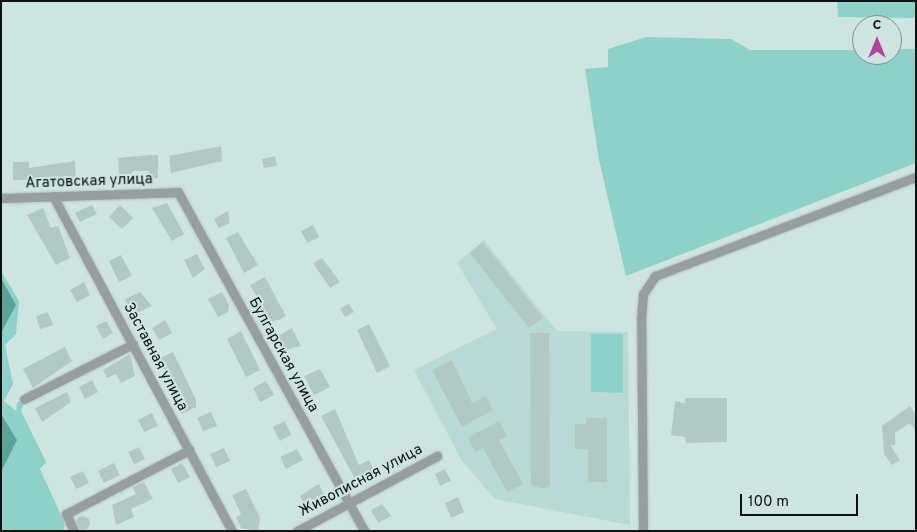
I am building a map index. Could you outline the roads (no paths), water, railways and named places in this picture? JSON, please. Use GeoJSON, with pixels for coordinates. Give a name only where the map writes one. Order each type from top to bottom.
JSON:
{"type":"FeatureCollection","features":[{"type":"Feature","properties":{"kind":"street"},"geometry":{"type":"LineString","coordinates":[[643,531],[641,318],[643,294],[655,276],[916,177]]}},
{"type":"Feature","properties":{"kind":"street","name":"Агатовская улица"},"geometry":{"type":"LineString","coordinates":[[1,198],[178,192]]}},
{"type":"Feature","properties":{"kind":"street","name":"Булгарская улица"},"geometry":{"type":"LineString","coordinates":[[178,192],[364,531]]}},
{"type":"Feature","properties":{"kind":"street","name":"Заставная улица"},"geometry":{"type":"LineString","coordinates":[[53,196],[232,531]]}},
{"type":"Feature","properties":{"kind":"street"},"geometry":{"type":"LineString","coordinates":[[24,399],[133,344]]}},
{"type":"Feature","properties":{"kind":"street"},"geometry":{"type":"LineString","coordinates":[[74,531],[66,514],[189,450]]}},
{"type":"Feature","properties":{"kind":"street","name":"Живописная улица"},"geometry":{"type":"LineString","coordinates":[[297,531],[350,505],[437,456]]}}]}
